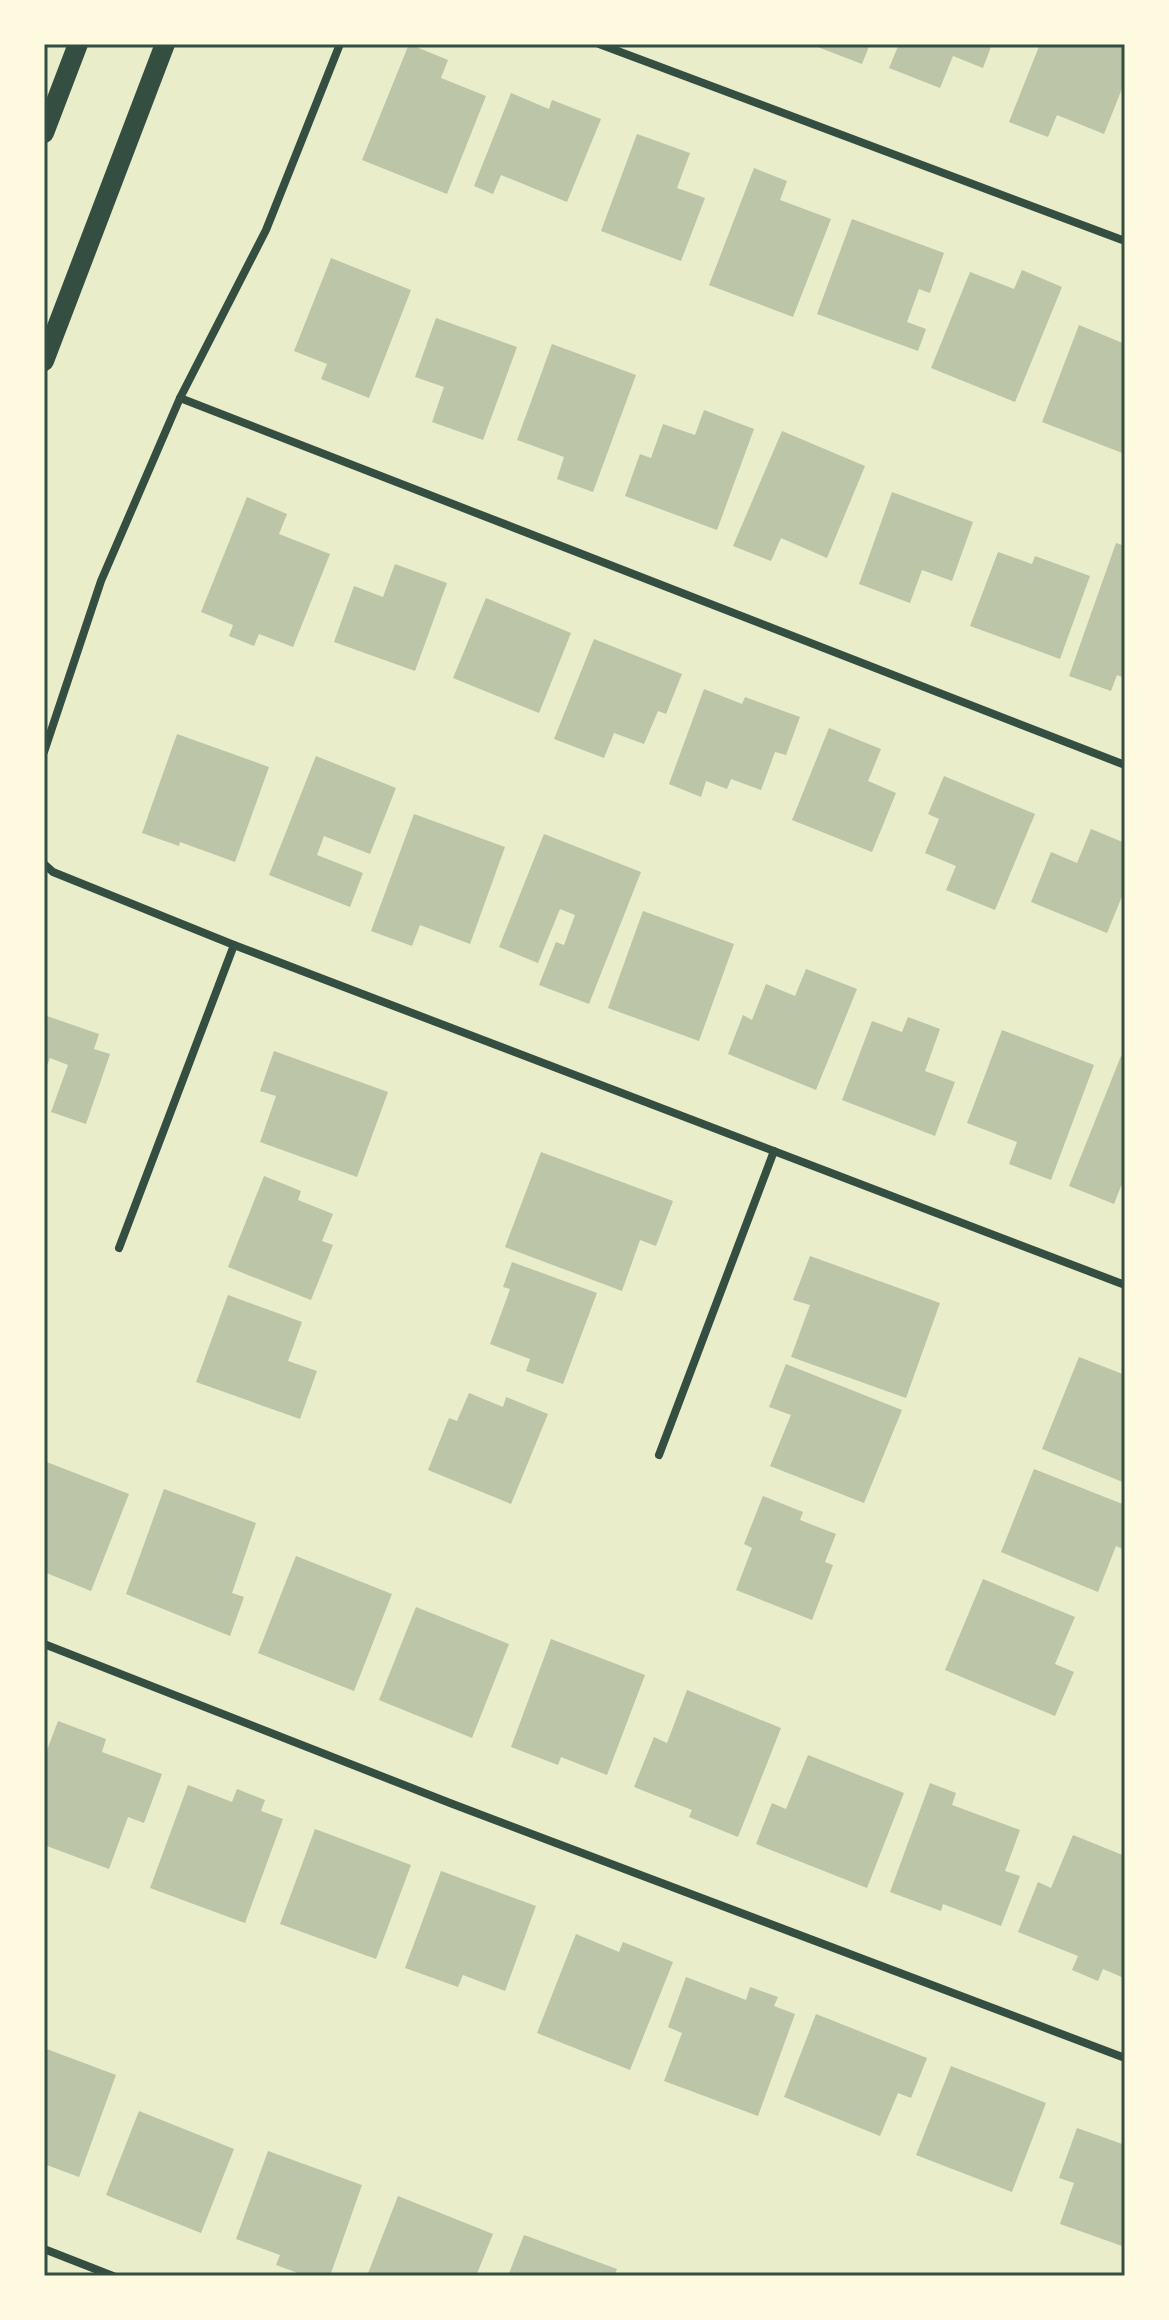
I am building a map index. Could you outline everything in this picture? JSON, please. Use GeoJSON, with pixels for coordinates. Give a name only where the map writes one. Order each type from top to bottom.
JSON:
{"type":"FeatureCollection","features":[{"type":"Feature","properties":{"kind":"main road"},"geometry":{"type":"LineString","coordinates":[[44,133],[78,44]]}},
{"type":"Feature","properties":{"kind":"main road"},"geometry":{"type":"LineString","coordinates":[[44,361],[165,44]]}},
{"type":"Feature","properties":{"kind":"street"},"geometry":{"type":"LineString","coordinates":[[44,752],[101,581],[180,398],[266,230],[340,44]]}},
{"type":"Feature","properties":{"kind":"street"},"geometry":{"type":"LineString","coordinates":[[599,44],[1125,241]]}},
{"type":"Feature","properties":{"kind":"street"},"geometry":{"type":"LineString","coordinates":[[180,398],[1125,765]]}},
{"type":"Feature","properties":{"kind":"street"},"geometry":{"type":"LineString","coordinates":[[44,864],[53,872],[234,945],[1125,1285]]}},
{"type":"Feature","properties":{"kind":"street"},"geometry":{"type":"LineString","coordinates":[[119,1248],[234,945]]}},
{"type":"Feature","properties":{"kind":"street"},"geometry":{"type":"LineString","coordinates":[[659,1455],[774,1151]]}},
{"type":"Feature","properties":{"kind":"street"},"geometry":{"type":"LineString","coordinates":[[44,1644],[450,1803],[1125,2058]]}},
{"type":"Feature","properties":{"kind":"street"},"geometry":{"type":"LineString","coordinates":[[44,2249],[113,2276]]}},
{"type":"Feature","properties":{"kind":"building"},"geometry":{"type":"Polygon","coordinates":[[[409,44],[448,60],[441,78],[486,96],[447,194],[362,160],[409,44]]]}},
{"type":"Feature","properties":{"kind":"building"},"geometry":{"type":"Polygon","coordinates":[[[810,44],[870,44],[862,64],[810,44]]]}},
{"type":"Feature","properties":{"kind":"building"},"geometry":{"type":"Polygon","coordinates":[[[899,44],[992,44],[983,68],[953,56],[940,88],[889,68],[899,44]]]}},
{"type":"Feature","properties":{"kind":"building"},"geometry":{"type":"Polygon","coordinates":[[[1040,44],[1125,44],[1125,81],[1104,134],[1057,115],[1048,137],[1009,122],[1040,44]]]}},
{"type":"Feature","properties":{"kind":"building"},"geometry":{"type":"Polygon","coordinates":[[[511,93],[549,109],[552,100],[601,119],[567,202],[501,175],[493,194],[474,186],[511,93]]]}},
{"type":"Feature","properties":{"kind":"building"},"geometry":{"type":"Polygon","coordinates":[[[637,134],[690,153],[677,188],[705,198],[681,261],[601,231],[637,134]]]}},
{"type":"Feature","properties":{"kind":"building"},"geometry":{"type":"Polygon","coordinates":[[[754,168],[787,181],[780,200],[831,219],[793,317],[709,285],[754,168]]]}},
{"type":"Feature","properties":{"kind":"building"},"geometry":{"type":"Polygon","coordinates":[[[852,219],[944,253],[930,293],[919,289],[907,322],[926,329],[918,351],[817,314],[852,219]]]}},
{"type":"Feature","properties":{"kind":"building"},"geometry":{"type":"Polygon","coordinates":[[[331,258],[411,290],[369,398],[321,379],[327,364],[294,351],[331,258]]]}},
{"type":"Feature","properties":{"kind":"building"},"geometry":{"type":"Polygon","coordinates":[[[1022,270],[1062,287],[1015,402],[931,368],[970,272],[1014,289],[1022,270]]]}},
{"type":"Feature","properties":{"kind":"building"},"geometry":{"type":"Polygon","coordinates":[[[436,318],[517,347],[483,440],[432,422],[444,387],[415,377],[436,318]]]}},
{"type":"Feature","properties":{"kind":"building"},"geometry":{"type":"Polygon","coordinates":[[[1079,325],[1125,344],[1125,454],[1042,422],[1079,325]]]}},
{"type":"Feature","properties":{"kind":"building"},"geometry":{"type":"Polygon","coordinates":[[[552,344],[636,375],[593,492],[557,479],[564,457],[517,440],[552,344]]]}},
{"type":"Feature","properties":{"kind":"building"},"geometry":{"type":"Polygon","coordinates":[[[704,410],[754,429],[717,530],[625,496],[640,454],[651,458],[663,424],[695,435],[704,410]]]}},
{"type":"Feature","properties":{"kind":"building"},"geometry":{"type":"Polygon","coordinates":[[[782,431],[865,466],[827,558],[781,538],[771,561],[733,546],[782,431]]]}},
{"type":"Feature","properties":{"kind":"building"},"geometry":{"type":"Polygon","coordinates":[[[892,492],[973,522],[952,581],[922,570],[910,603],[859,584],[892,492]]]}},
{"type":"Feature","properties":{"kind":"building"},"geometry":{"type":"Polygon","coordinates":[[[247,497],[287,514],[279,534],[330,554],[293,647],[259,634],[254,646],[229,636],[233,625],[201,612],[247,497]]]}},
{"type":"Feature","properties":{"kind":"building"},"geometry":{"type":"Polygon","coordinates":[[[1116,543],[1125,546],[1125,678],[1117,675],[1111,691],[1069,676],[1116,543]]]}},
{"type":"Feature","properties":{"kind":"building"},"geometry":{"type":"Polygon","coordinates":[[[998,552],[1032,564],[1035,556],[1090,576],[1060,659],[970,626],[998,552]]]}},
{"type":"Feature","properties":{"kind":"building"},"geometry":{"type":"Polygon","coordinates":[[[395,564],[447,583],[415,671],[334,642],[354,586],[383,597],[395,564]]]}},
{"type":"Feature","properties":{"kind":"building"},"geometry":{"type":"Polygon","coordinates":[[[486,598],[571,633],[539,713],[453,678],[486,598]]]}},
{"type":"Feature","properties":{"kind":"building"},"geometry":{"type":"Polygon","coordinates":[[[594,639],[682,674],[666,714],[658,711],[644,744],[614,733],[604,758],[554,739],[594,639]]]}},
{"type":"Feature","properties":{"kind":"building"},"geometry":{"type":"Polygon","coordinates":[[[704,689],[742,704],[745,697],[800,717],[786,755],[775,752],[761,790],[731,779],[727,789],[706,781],[701,797],[669,784],[704,689]]]}},
{"type":"Feature","properties":{"kind":"building"},"geometry":{"type":"Polygon","coordinates":[[[829,728],[881,749],[868,781],[896,793],[872,852],[792,820],[829,728]]]}},
{"type":"Feature","properties":{"kind":"building"},"geometry":{"type":"Polygon","coordinates":[[[177,734],[269,767],[235,862],[180,842],[179,846],[142,833],[177,734]]]}},
{"type":"Feature","properties":{"kind":"building"},"geometry":{"type":"Polygon","coordinates":[[[316,756],[396,788],[370,854],[324,836],[317,855],[363,873],[350,907],[269,875],[316,756]]]}},
{"type":"Feature","properties":{"kind":"building"},"geometry":{"type":"Polygon","coordinates":[[[944,776],[1035,814],[995,910],[946,890],[956,866],[925,853],[939,819],[928,814],[944,776]]]}},
{"type":"Feature","properties":{"kind":"building"},"geometry":{"type":"Polygon","coordinates":[[[414,814],[505,847],[470,944],[420,925],[412,946],[371,931],[414,814]]]}},
{"type":"Feature","properties":{"kind":"building"},"geometry":{"type":"Polygon","coordinates":[[[1091,829],[1125,843],[1125,889],[1107,933],[1031,902],[1051,852],[1077,863],[1091,829]]]}},
{"type":"Feature","properties":{"kind":"building"},"geometry":{"type":"Polygon","coordinates":[[[544,834],[641,872],[589,1004],[539,985],[556,942],[564,945],[575,915],[560,909],[538,963],[499,947],[544,834]]]}},
{"type":"Feature","properties":{"kind":"building"},"geometry":{"type":"Polygon","coordinates":[[[643,911],[734,944],[699,1041],[608,1008],[643,911]]]}},
{"type":"Feature","properties":{"kind":"building"},"geometry":{"type":"Polygon","coordinates":[[[806,969],[857,989],[816,1090],[728,1054],[743,1015],[752,1020],[766,984],[795,996],[806,969]]]}},
{"type":"Feature","properties":{"kind":"building"},"geometry":{"type":"Polygon","coordinates":[[[44,1015],[99,1034],[94,1049],[110,1054],[86,1124],[51,1112],[68,1065],[50,1058],[44,1073],[44,1015]]]}},
{"type":"Feature","properties":{"kind":"building"},"geometry":{"type":"Polygon","coordinates":[[[908,1017],[940,1029],[925,1071],[955,1082],[935,1136],[842,1100],[872,1021],[902,1032],[908,1017]]]}},
{"type":"Feature","properties":{"kind":"building"},"geometry":{"type":"Polygon","coordinates":[[[1002,1030],[1094,1065],[1051,1180],[1009,1164],[1017,1142],[967,1123],[1002,1030]]]}},
{"type":"Feature","properties":{"kind":"building"},"geometry":{"type":"Polygon","coordinates":[[[274,1051],[388,1092],[357,1177],[260,1142],[276,1096],[260,1091],[274,1051]]]}},
{"type":"Feature","properties":{"kind":"building"},"geometry":{"type":"Polygon","coordinates":[[[1121,1056],[1125,1057],[1125,1188],[1121,1186],[1114,1204],[1069,1186],[1121,1056]]]}},
{"type":"Feature","properties":{"kind":"building"},"geometry":{"type":"Polygon","coordinates":[[[541,1152],[673,1201],[656,1246],[640,1240],[622,1291],[505,1247],[541,1152]]]}},
{"type":"Feature","properties":{"kind":"building"},"geometry":{"type":"Polygon","coordinates":[[[264,1176],[301,1191],[298,1200],[333,1214],[322,1241],[333,1245],[311,1300],[228,1267],[264,1176]]]}},
{"type":"Feature","properties":{"kind":"building"},"geometry":{"type":"Polygon","coordinates":[[[810,1256],[940,1303],[906,1398],[791,1357],[810,1305],[793,1300],[810,1256]]]}},
{"type":"Feature","properties":{"kind":"building"},"geometry":{"type":"Polygon","coordinates":[[[512,1262],[597,1293],[563,1384],[526,1371],[530,1359],[490,1344],[510,1289],[503,1287],[512,1262]]]}},
{"type":"Feature","properties":{"kind":"building"},"geometry":{"type":"Polygon","coordinates":[[[228,1295],[302,1322],[288,1361],[317,1371],[300,1419],[196,1382],[228,1295]]]}},
{"type":"Feature","properties":{"kind":"building"},"geometry":{"type":"Polygon","coordinates":[[[1079,1357],[1125,1375],[1125,1483],[1042,1449],[1079,1357]]]}},
{"type":"Feature","properties":{"kind":"building"},"geometry":{"type":"Polygon","coordinates":[[[786,1364],[902,1410],[864,1503],[770,1466],[791,1415],[769,1407],[786,1364]]]}},
{"type":"Feature","properties":{"kind":"building"},"geometry":{"type":"Polygon","coordinates":[[[469,1393],[503,1407],[506,1397],[548,1414],[511,1504],[428,1470],[449,1418],[457,1421],[469,1393]]]}},
{"type":"Feature","properties":{"kind":"building"},"geometry":{"type":"Polygon","coordinates":[[[44,1461],[129,1494],[91,1591],[44,1572],[44,1461]]]}},
{"type":"Feature","properties":{"kind":"building"},"geometry":{"type":"Polygon","coordinates":[[[1034,1469],[1125,1505],[1125,1550],[1116,1546],[1098,1592],[1001,1552],[1034,1469]]]}},
{"type":"Feature","properties":{"kind":"building"},"geometry":{"type":"Polygon","coordinates":[[[164,1489],[256,1523],[232,1593],[244,1597],[230,1636],[126,1594],[164,1489]]]}},
{"type":"Feature","properties":{"kind":"building"},"geometry":{"type":"Polygon","coordinates":[[[763,1496],[803,1512],[800,1520],[836,1534],[825,1562],[833,1565],[812,1620],[736,1590],[752,1548],[744,1544],[763,1496]]]}},
{"type":"Feature","properties":{"kind":"building"},"geometry":{"type":"Polygon","coordinates":[[[296,1556],[392,1594],[354,1691],[258,1653],[296,1556]]]}},
{"type":"Feature","properties":{"kind":"building"},"geometry":{"type":"Polygon","coordinates":[[[983,1579],[1075,1617],[1055,1664],[1074,1672],[1055,1716],[945,1670],[983,1579]]]}},
{"type":"Feature","properties":{"kind":"building"},"geometry":{"type":"Polygon","coordinates":[[[416,1607],[509,1644],[472,1738],[379,1700],[416,1607]]]}},
{"type":"Feature","properties":{"kind":"building"},"geometry":{"type":"Polygon","coordinates":[[[551,1639],[645,1675],[607,1775],[561,1757],[558,1765],[511,1747],[551,1639]]]}},
{"type":"Feature","properties":{"kind":"building"},"geometry":{"type":"Polygon","coordinates":[[[687,1690],[781,1728],[738,1837],[689,1817],[692,1810],[634,1787],[654,1737],[667,1743],[687,1690]]]}},
{"type":"Feature","properties":{"kind":"building"},"geometry":{"type":"Polygon","coordinates":[[[58,1721],[106,1739],[102,1752],[162,1774],[144,1823],[128,1817],[109,1869],[44,1845],[44,1758],[58,1721]]]}},
{"type":"Feature","properties":{"kind":"building"},"geometry":{"type":"Polygon","coordinates":[[[808,1755],[904,1793],[867,1888],[756,1844],[772,1803],[786,1809],[808,1755]]]}},
{"type":"Feature","properties":{"kind":"building"},"geometry":{"type":"Polygon","coordinates":[[[930,1783],[956,1793],[952,1805],[1020,1830],[1005,1871],[1020,1876],[1001,1926],[943,1904],[941,1911],[890,1892],[930,1783]]]}},
{"type":"Feature","properties":{"kind":"building"},"geometry":{"type":"Polygon","coordinates":[[[188,1785],[232,1802],[237,1789],[265,1800],[261,1811],[283,1819],[245,1923],[150,1888],[188,1785]]]}},
{"type":"Feature","properties":{"kind":"building"},"geometry":{"type":"Polygon","coordinates":[[[315,1829],[411,1865],[376,1959],[280,1924],[315,1829]]]}},
{"type":"Feature","properties":{"kind":"building"},"geometry":{"type":"Polygon","coordinates":[[[1073,1835],[1125,1856],[1124,1978],[1103,1969],[1098,1981],[1072,1970],[1078,1956],[1018,1932],[1038,1882],[1051,1888],[1073,1835]]]}},
{"type":"Feature","properties":{"kind":"building"},"geometry":{"type":"Polygon","coordinates":[[[441,1871],[536,1906],[505,1991],[463,1975],[458,1987],[405,1968],[441,1871]]]}},
{"type":"Feature","properties":{"kind":"building"},"geometry":{"type":"Polygon","coordinates":[[[576,1934],[619,1952],[623,1942],[673,1962],[630,2070],[537,2033],[576,1934]]]}},
{"type":"Feature","properties":{"kind":"building"},"geometry":{"type":"Polygon","coordinates":[[[686,1977],[746,2000],[750,1987],[778,1997],[774,2006],[795,2014],[758,2116],[664,2081],[682,2033],[668,2027],[686,1977]]]}},
{"type":"Feature","properties":{"kind":"building"},"geometry":{"type":"Polygon","coordinates":[[[816,2014],[927,2058],[911,2098],[898,2093],[880,2136],[784,2097],[816,2014]]]}},
{"type":"Feature","properties":{"kind":"building"},"geometry":{"type":"Polygon","coordinates":[[[44,2048],[116,2075],[79,2177],[44,2164],[44,2048]]]}},
{"type":"Feature","properties":{"kind":"building"},"geometry":{"type":"Polygon","coordinates":[[[951,2066],[1046,2103],[1012,2192],[916,2155],[951,2066]]]}},
{"type":"Feature","properties":{"kind":"building"},"geometry":{"type":"Polygon","coordinates":[[[139,2111],[234,2149],[201,2233],[106,2195],[139,2111]]]}},
{"type":"Feature","properties":{"kind":"building"},"geometry":{"type":"Polygon","coordinates":[[[1077,2128],[1125,2145],[1125,2247],[1060,2224],[1074,2183],[1059,2178],[1077,2128]]]}},
{"type":"Feature","properties":{"kind":"building"},"geometry":{"type":"Polygon","coordinates":[[[268,2151],[362,2185],[330,2276],[306,2276],[276,2265],[280,2255],[236,2239],[268,2151]]]}},
{"type":"Feature","properties":{"kind":"building"},"geometry":{"type":"Polygon","coordinates":[[[398,2196],[493,2234],[476,2276],[367,2276],[398,2196]]]}},
{"type":"Feature","properties":{"kind":"building"},"geometry":{"type":"Polygon","coordinates":[[[524,2235],[617,2269],[614,2276],[508,2276],[524,2235]]]}}]}
